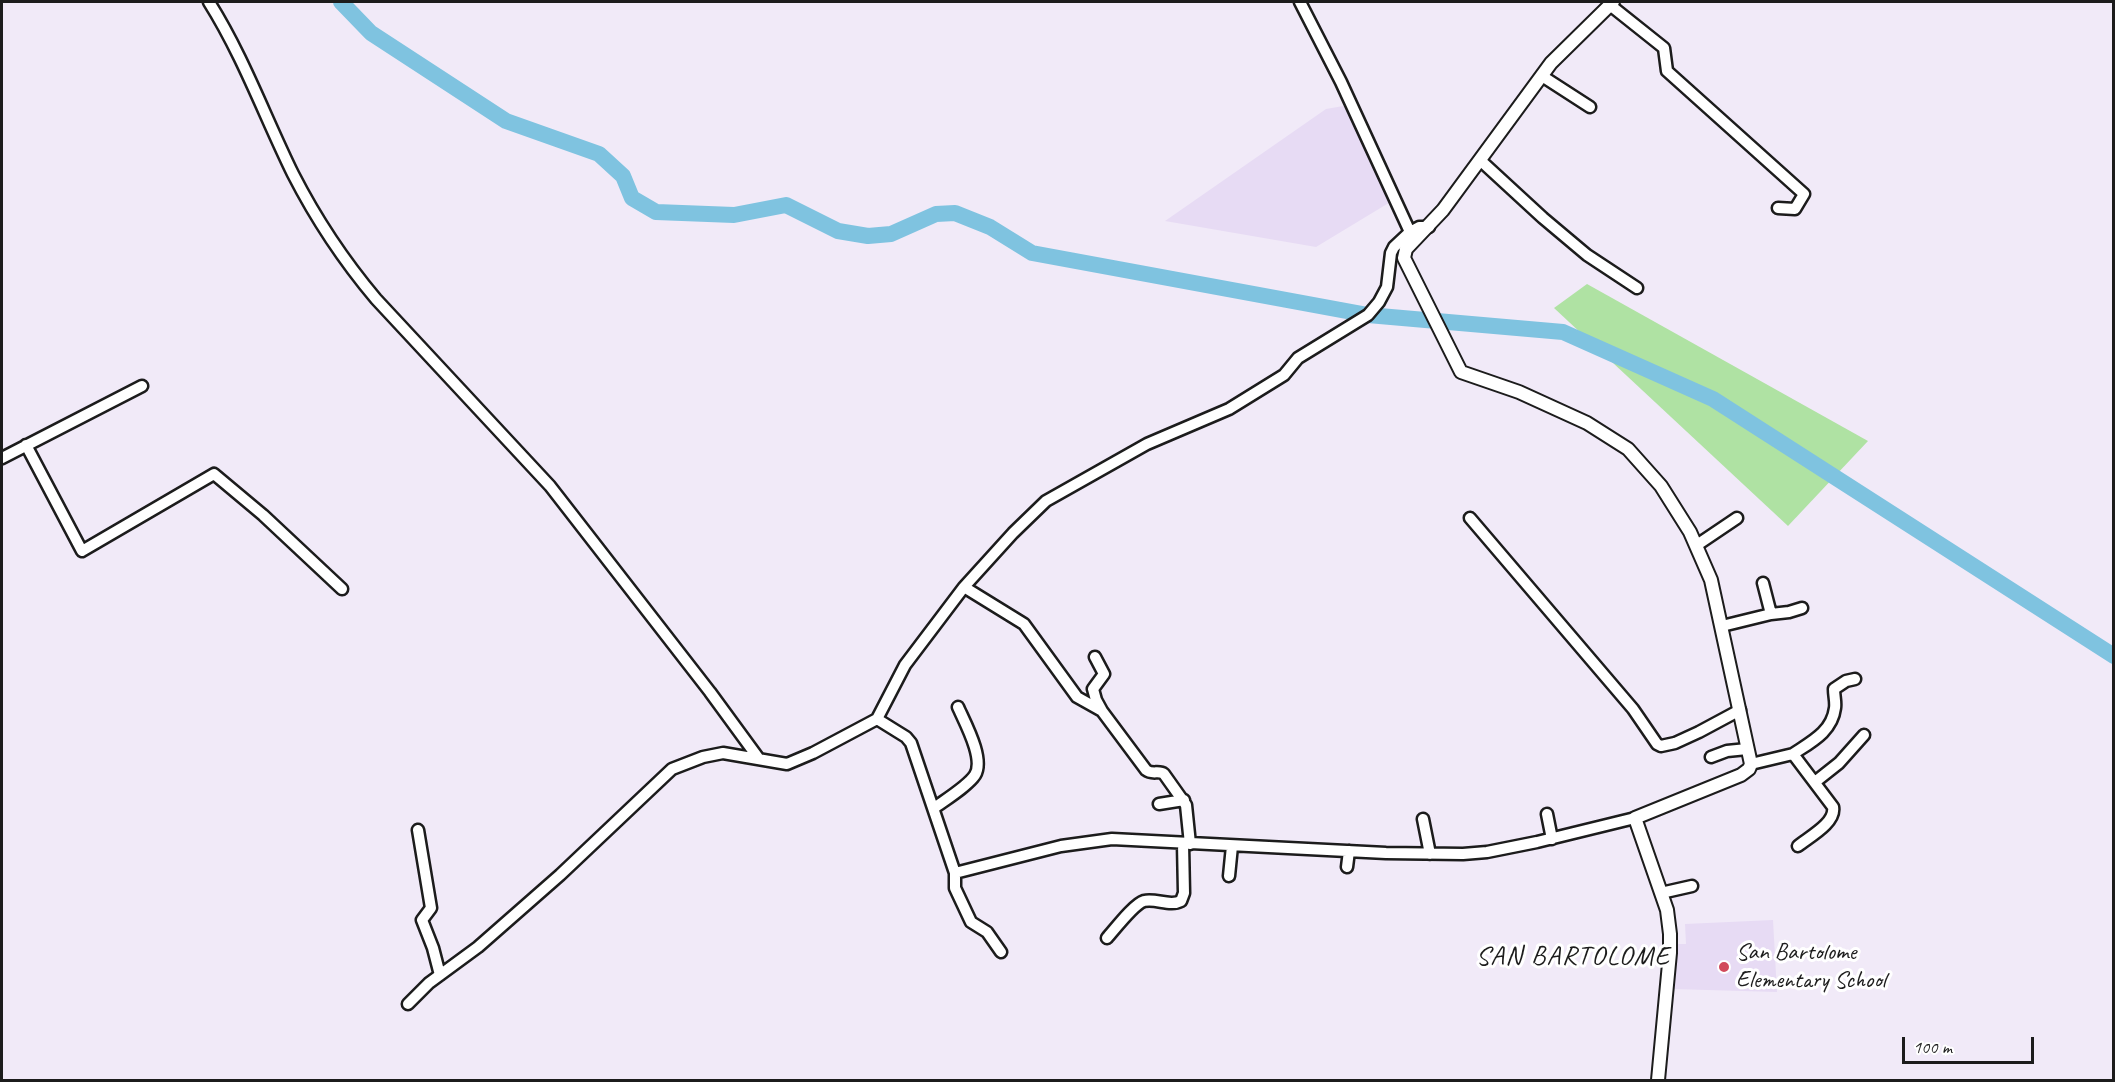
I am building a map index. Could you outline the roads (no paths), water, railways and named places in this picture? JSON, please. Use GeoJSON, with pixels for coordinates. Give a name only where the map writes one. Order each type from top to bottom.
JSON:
{"type":"FeatureCollection","features":[{"type":"Feature","properties":{"kind":"street"},"geometry":{"type":"LineString","coordinates":[[209,2],[246,69],[311,207],[352,270],[376,299],[531,463],[710,692],[759,759]]}},
{"type":"Feature","properties":{"kind":"street"},"geometry":{"type":"LineString","coordinates":[[1300,2],[1349,99],[1410,232]]}},
{"type":"Feature","properties":{"kind":"street"},"geometry":{"type":"LineString","coordinates":[[955,873],[1061,846],[1112,839],[1430,854],[1487,852],[1552,839],[1635,818],[1741,775],[1749,769],[1751,764],[1712,580],[1685,522],[1653,476],[1623,445],[1587,423],[1551,406],[1519,392],[1464,374],[1459,369],[1404,258],[1406,249],[1429,226],[1551,63],[1612,3],[1664,48],[1667,71],[1804,194],[1795,209],[1778,208]]}},
{"type":"Feature","properties":{"kind":"street"},"geometry":{"type":"LineString","coordinates":[[1542,76],[1590,107]]}},
{"type":"Feature","properties":{"kind":"street"},"geometry":{"type":"LineString","coordinates":[[1480,160],[1579,248],[1637,288]]}},
{"type":"Feature","properties":{"kind":"street"},"geometry":{"type":"LineString","coordinates":[[408,1004],[418,993],[478,947],[560,875],[672,769],[723,753],[787,764],[831,744],[877,718],[905,665],[964,587],[1012,533],[1046,501],[1147,444],[1229,409],[1286,373],[1298,358],[1368,315],[1379,302],[1387,287],[1391,253],[1394,247],[1410,232],[1419,227],[1429,226]]}},
{"type":"Feature","properties":{"kind":"street"},"geometry":{"type":"LineString","coordinates":[[2,458],[142,386]]}},
{"type":"Feature","properties":{"kind":"street"},"geometry":{"type":"LineString","coordinates":[[26,445],[82,551],[214,474],[263,514],[342,590]]}},
{"type":"Feature","properties":{"kind":"street"},"geometry":{"type":"LineString","coordinates":[[1470,518],[1633,708],[1657,744],[1661,746],[1675,743],[1740,710]]}},
{"type":"Feature","properties":{"kind":"street"},"geometry":{"type":"LineString","coordinates":[[1697,545],[1737,518]]}},
{"type":"Feature","properties":{"kind":"street"},"geometry":{"type":"LineString","coordinates":[[1763,583],[1771,614]]}},
{"type":"Feature","properties":{"kind":"street"},"geometry":{"type":"LineString","coordinates":[[964,587],[1024,624],[1077,697],[1102,711]]}},
{"type":"Feature","properties":{"kind":"street"},"geometry":{"type":"LineString","coordinates":[[1722,626],[1802,608]]}},
{"type":"Feature","properties":{"kind":"street"},"geometry":{"type":"LineString","coordinates":[[1095,657],[1104,674],[1093,689],[1102,711],[1146,770],[1150,773],[1163,772],[1187,807],[1184,893],[1181,901],[1174,904],[1146,901],[1139,903],[1107,938]]}},
{"type":"Feature","properties":{"kind":"street"},"geometry":{"type":"LineString","coordinates":[[1751,764],[1793,754],[1824,732],[1834,713],[1834,689],[1846,681],[1855,679]]}},
{"type":"Feature","properties":{"kind":"street"},"geometry":{"type":"LineString","coordinates":[[934,808],[974,777],[978,769],[978,755],[958,707]]}},
{"type":"Feature","properties":{"kind":"street"},"geometry":{"type":"LineString","coordinates":[[877,718],[906,737],[911,743],[955,873],[955,888],[971,922],[987,932],[1001,952]]}},
{"type":"Feature","properties":{"kind":"street"},"geometry":{"type":"LineString","coordinates":[[1815,782],[1839,762],[1864,735]]}},
{"type":"Feature","properties":{"kind":"street"},"geometry":{"type":"LineString","coordinates":[[1711,757],[1727,751],[1747,749]]}},
{"type":"Feature","properties":{"kind":"street"},"geometry":{"type":"LineString","coordinates":[[1793,754],[1830,802],[1834,812],[1829,821],[1798,846]]}},
{"type":"Feature","properties":{"kind":"street"},"geometry":{"type":"LineString","coordinates":[[1159,804],[1184,800]]}},
{"type":"Feature","properties":{"kind":"street"},"geometry":{"type":"LineString","coordinates":[[1547,814],[1552,839]]}},
{"type":"Feature","properties":{"kind":"street"},"geometry":{"type":"LineString","coordinates":[[1635,818],[1669,923],[1670,945],[1658,1080]]}},
{"type":"Feature","properties":{"kind":"street"},"geometry":{"type":"LineString","coordinates":[[1423,819],[1430,854]]}},
{"type":"Feature","properties":{"kind":"street"},"geometry":{"type":"LineString","coordinates":[[418,830],[431,908],[422,920],[440,975]]}},
{"type":"Feature","properties":{"kind":"street"},"geometry":{"type":"LineString","coordinates":[[1229,876],[1232,846]]}},
{"type":"Feature","properties":{"kind":"street"},"geometry":{"type":"LineString","coordinates":[[1347,867],[1349,851]]}},
{"type":"Feature","properties":{"kind":"street"},"geometry":{"type":"LineString","coordinates":[[1661,893],[1692,886]]}},
{"type":"Feature","properties":{"kind":"waterway"},"geometry":{"type":"LineString","coordinates":[[341,2],[371,33],[506,121],[599,154],[623,176],[632,198],[656,212],[734,215],[786,205],[838,231],[868,236],[891,234],[936,214],[955,213],[990,227],[1032,253],[1368,315],[1563,332],[1713,399],[2114,656]]}},
{"type":"Feature","properties":{"kind":"place","name":"San Bartolome Elementary School"},"geometry":{"type":"Point","coordinates":[1724,967]}},
{"type":"Feature","properties":{"kind":"district","name":"SAN BARTOLOME"},"geometry":{"type":"Point","coordinates":[1573,957]}}]}
